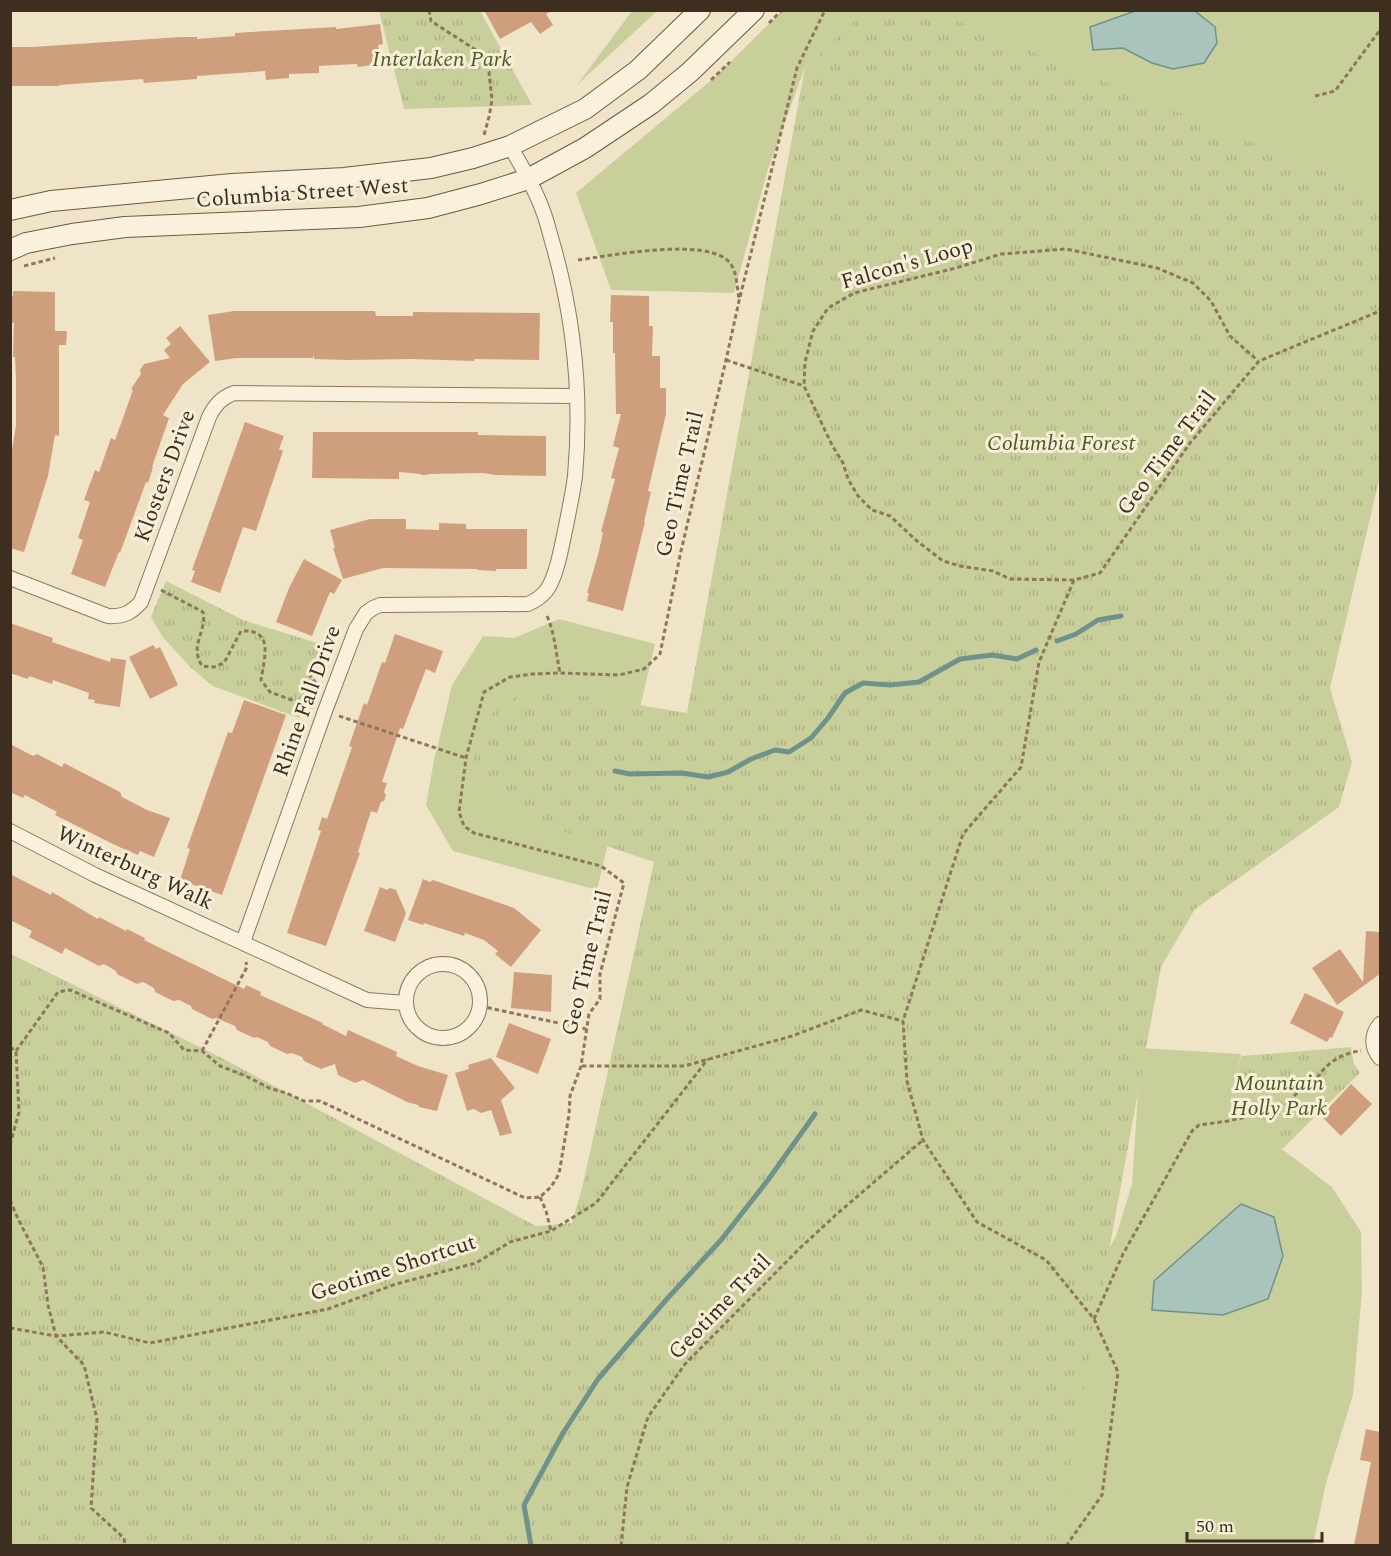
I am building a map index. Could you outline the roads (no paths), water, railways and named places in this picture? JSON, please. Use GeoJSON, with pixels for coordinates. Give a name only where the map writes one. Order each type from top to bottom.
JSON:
{"type":"FeatureCollection","features":[{"type":"Feature","properties":{"kind":"main road","name":"Columbia Street West"},"geometry":{"type":"LineString","coordinates":[[10,210],[51,201],[232,184],[344,178],[431,168],[473,158],[510,146],[585,109],[638,70],[700,10]]}},
{"type":"Feature","properties":{"kind":"main road","name":"Columbia Street West"},"geometry":{"type":"LineString","coordinates":[[10,250],[26,243],[125,227],[360,217],[428,208],[481,194],[528,178],[585,148],[651,104],[690,72],[754,10]]}},
{"type":"Feature","properties":{"kind":"street","name":"Rhine Fall Drive"},"geometry":{"type":"LineString","coordinates":[[243,942],[328,701],[356,629],[366,613],[380,605],[528,604],[541,597],[550,586],[561,549],[574,478],[577,435],[573,344],[560,272],[544,213],[510,146]]}},
{"type":"Feature","properties":{"kind":"street","name":"Klosters Drive"},"geometry":{"type":"LineString","coordinates":[[10,578],[108,616],[118,617],[134,610],[141,602],[214,406],[223,397],[234,393],[576,396]]}},
{"type":"Feature","properties":{"kind":"street","name":"Winterburg Walk"},"geometry":{"type":"LineString","coordinates":[[10,831],[95,875],[367,1000],[405,1003]]}},
{"type":"Feature","properties":{"kind":"street"},"geometry":{"type":"LineString","coordinates":[[432,965],[453,965],[464,971],[473,980],[480,996],[477,1017],[470,1026],[452,1038],[428,1036],[417,1028],[409,1017],[405,1003],[407,990],[414,978],[420,971],[432,965]]}},
{"type":"Feature","properties":{"kind":"street"},"geometry":{"type":"LineString","coordinates":[[1378,1053],[1373,1044],[1373,1036],[1380,1024]]}},
{"type":"Feature","properties":{"kind":"water"},"geometry":{"type":"Polygon","coordinates":[[[1135,11],[1195,11],[1215,27],[1217,43],[1204,63],[1173,69],[1152,63],[1123,48],[1093,50],[1090,27],[1135,11]]]}},
{"type":"Feature","properties":{"kind":"water"},"geometry":{"type":"Polygon","coordinates":[[[1241,1204],[1274,1217],[1283,1256],[1268,1299],[1223,1315],[1152,1310],[1154,1281],[1241,1204]]]}},
{"type":"Feature","properties":{"kind":"waterway"},"geometry":{"type":"LineString","coordinates":[[1057,641],[1076,634],[1098,620],[1121,616]]}},
{"type":"Feature","properties":{"kind":"waterway"},"geometry":{"type":"LineString","coordinates":[[615,771],[630,774],[682,773],[708,777],[728,772],[751,759],[775,750],[789,752],[811,738],[845,693],[863,683],[890,685],[919,682],[960,659],[992,655],[1017,659],[1036,650]]}},
{"type":"Feature","properties":{"kind":"waterway"},"geometry":{"type":"LineString","coordinates":[[531,1546],[524,1505],[563,1433],[598,1379],[721,1240],[815,1114]]}},
{"type":"Feature","properties":{"kind":"park label","name":"Interlaken Park"},"geometry":{"type":"Point","coordinates":[442,59]}},
{"type":"Feature","properties":{"kind":"park label","name":"Columbia Forest"},"geometry":{"type":"Point","coordinates":[1061,443]}},
{"type":"Feature","properties":{"kind":"park label","name":"Mountain Holly Park"},"geometry":{"type":"Point","coordinates":[1279,1096]}}]}
